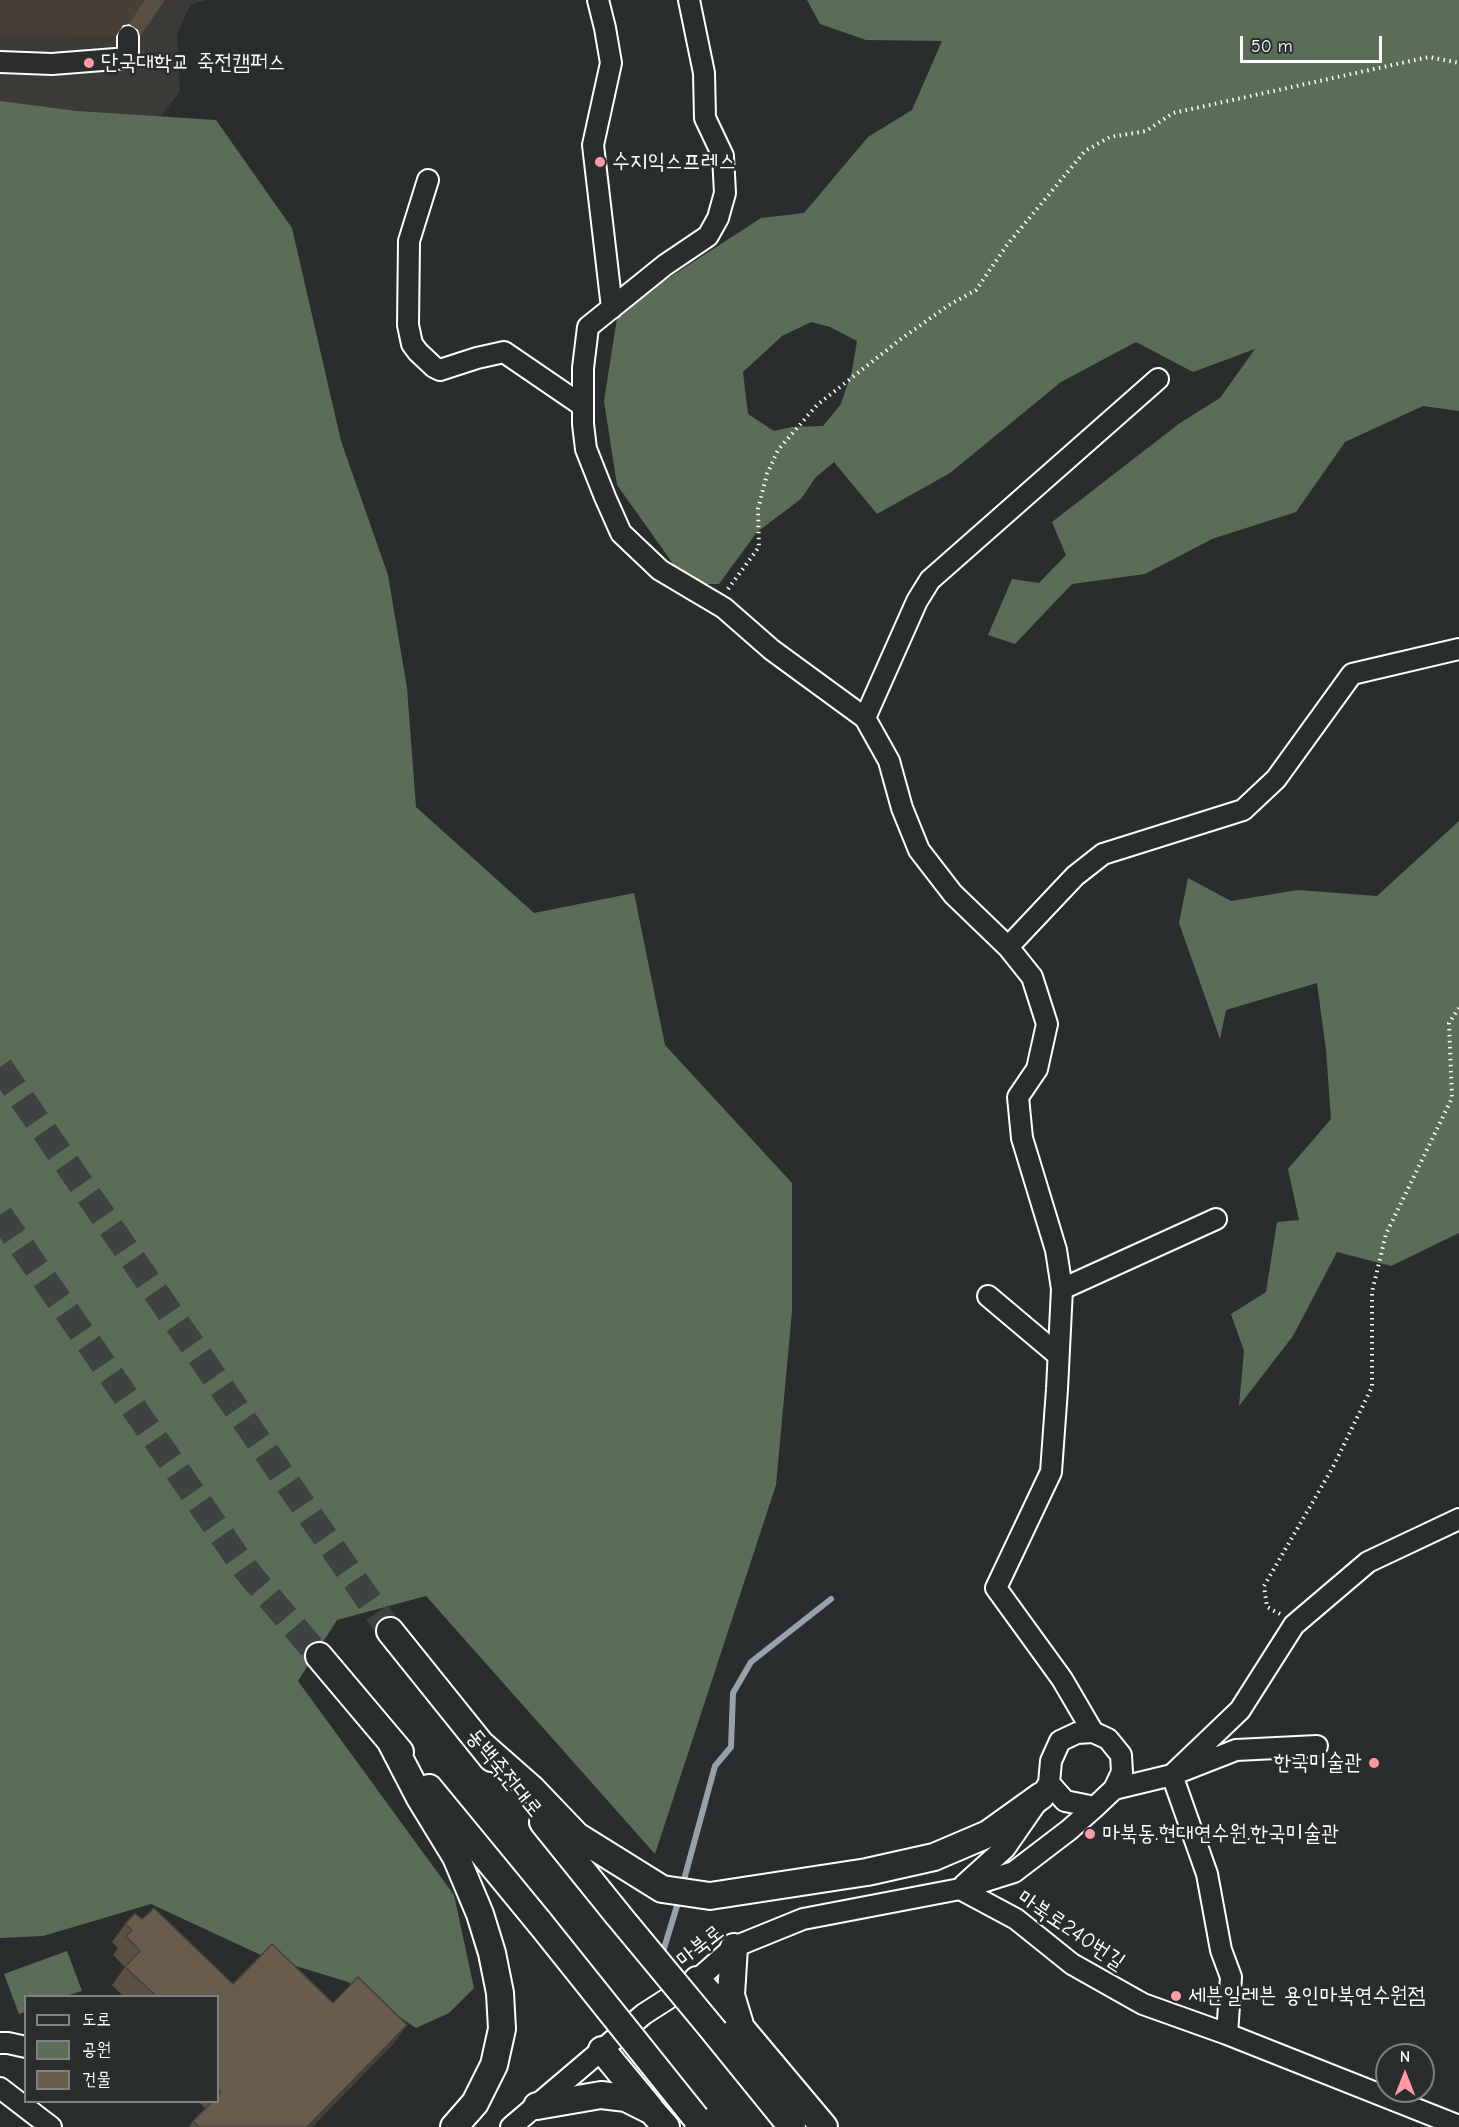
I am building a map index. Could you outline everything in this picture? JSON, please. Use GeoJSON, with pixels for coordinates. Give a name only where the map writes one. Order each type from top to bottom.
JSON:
{"type":"FeatureCollection","features":[{"type":"Feature","properties":{"kind":"main road","name":"동백죽전대로"},"geometry":{"type":"LineString","coordinates":[[390,1631],[792,2127]]}},
{"type":"Feature","properties":{"kind":"main road"},"geometry":{"type":"LineString","coordinates":[[319,1656],[540,1923],[700,2122]]}},
{"type":"Feature","properties":{"kind":"main road"},"geometry":{"type":"LineString","coordinates":[[390,1740],[420,1797],[456,1857],[480,1914],[492,1953],[500,1993],[502,2029],[494,2065],[475,2103],[454,2127]]}},
{"type":"Feature","properties":{"kind":"main road"},"geometry":{"type":"LineString","coordinates":[[482,1745],[532,1789],[577,1836],[662,1889],[710,1896],[867,1872],[934,1857],[988,1834],[1045,1789]]}},
{"type":"Feature","properties":{"kind":"main road"},"geometry":{"type":"LineString","coordinates":[[734,1947],[731,1995],[741,2028]]}},
{"type":"Feature","properties":{"kind":"main road"},"geometry":{"type":"LineString","coordinates":[[697,1980],[741,2028],[824,2127]]}},
{"type":"Feature","properties":{"kind":"main road"},"geometry":{"type":"LineString","coordinates":[[603,2050],[659,2119]]}},
{"type":"Feature","properties":{"kind":"main road"},"geometry":{"type":"LineString","coordinates":[[537,2106],[601,2095],[626,2098],[659,2119]]}},
{"type":"Feature","properties":{"kind":"street"},"geometry":{"type":"LineString","coordinates":[[598,0],[611,63],[593,145],[612,308]]}},
{"type":"Feature","properties":{"kind":"street"},"geometry":{"type":"LineString","coordinates":[[689,0],[704,73],[705,118],[723,156],[725,193],[718,218],[708,236],[665,265],[588,327],[583,368],[586,449],[604,497],[621,533],[660,570],[717,604],[772,650],[865,718],[889,761],[902,808],[919,850],[953,894],[1008,946],[1032,978],[1047,1024],[1037,1069],[1018,1097],[1022,1138],[1056,1250],[1062,1289],[1051,1472],[996,1588],[1062,1679],[1093,1732]]}},
{"type":"Feature","properties":{"kind":"street"},"geometry":{"type":"LineString","coordinates":[[0,62],[52,64],[128,58],[128,36]]}},
{"type":"Feature","properties":{"kind":"street"},"geometry":{"type":"LineString","coordinates":[[428,180],[409,241],[408,325],[412,344],[417,352],[423,359],[440,370],[504,352],[583,406]]}},
{"type":"Feature","properties":{"kind":"street"},"geometry":{"type":"LineString","coordinates":[[865,718],[916,601],[930,580],[1158,379]]}},
{"type":"Feature","properties":{"kind":"street"},"geometry":{"type":"LineString","coordinates":[[1008,946],[1074,876],[1103,854],[1243,810],[1276,779],[1352,674],[1459,649]]}},
{"type":"Feature","properties":{"kind":"street"},"geometry":{"type":"LineString","coordinates":[[1062,1289],[1216,1219]]}},
{"type":"Feature","properties":{"kind":"street"},"geometry":{"type":"LineString","coordinates":[[988,1296],[1058,1355]]}},
{"type":"Feature","properties":{"kind":"street"},"geometry":{"type":"LineString","coordinates":[[1172,1775],[1240,1710],[1294,1625],[1368,1562],[1459,1519]]}},
{"type":"Feature","properties":{"kind":"street"},"geometry":{"type":"LineString","coordinates":[[960,1889],[1005,1848],[1045,1789],[1051,1761],[1060,1741],[1077,1733],[1093,1732],[1108,1739],[1121,1755],[1122,1772],[1114,1789],[1095,1807],[1065,1801],[1045,1789]]}},
{"type":"Feature","properties":{"kind":"street"},"geometry":{"type":"LineString","coordinates":[[1114,1789],[1172,1775],[1236,1750],[1317,1746]]}},
{"type":"Feature","properties":{"kind":"street"},"geometry":{"type":"LineString","coordinates":[[1172,1775],[1207,1875],[1221,1950],[1231,1977],[1227,2034]]}},
{"type":"Feature","properties":{"kind":"street","name":"마북로"},"geometry":{"type":"LineString","coordinates":[[511,2127],[644,2014],[697,1980],[734,1947],[803,1919],[960,1889],[1014,1872],[1095,1807]]}},
{"type":"Feature","properties":{"kind":"street","name":"마북로240번길"},"geometry":{"type":"LineString","coordinates":[[960,1889],[1016,1919],[1072,1964],[1143,2004],[1227,2034],[1459,2126]]}},
{"type":"Feature","properties":{"kind":"street"},"geometry":{"type":"LineString","coordinates":[[0,2043],[24,2047]]}},
{"type":"Feature","properties":{"kind":"street"},"geometry":{"type":"LineString","coordinates":[[0,2088],[51,2127]]}},
{"type":"Feature","properties":{"kind":"path"},"geometry":{"type":"LineString","coordinates":[[717,604],[759,547],[758,509],[767,474],[778,450],[817,405],[901,339],[949,305],[976,290],[1007,245],[1085,151],[1110,137],[1146,131],[1173,113],[1429,57],[1459,63]]}},
{"type":"Feature","properties":{"kind":"path"},"geometry":{"type":"LineString","coordinates":[[1298,1622],[1267,1607],[1264,1586],[1333,1467],[1372,1387],[1372,1292],[1386,1234],[1452,1098],[1449,1023],[1459,1008]]}},
{"type":"Feature","properties":{"kind":"shaded area","name":"단국대학교 죽전캠퍼스"},"geometry":{"type":"Polygon","coordinates":[[[0,0],[206,0],[190,5],[177,34],[180,92],[147,133],[0,123],[0,0]]]}},
{"type":"Feature","properties":{"kind":"green space"},"geometry":{"type":"Polygon","coordinates":[[[807,0],[1459,0],[1459,411],[1423,406],[1345,442],[1296,512],[1212,539],[1145,574],[1072,584],[1015,644],[988,635],[1012,579],[1039,583],[1066,555],[1052,522],[1180,423],[1220,398],[1255,349],[1193,372],[1136,342],[1061,382],[950,473],[877,514],[834,462],[815,478],[801,499],[757,532],[719,584],[702,584],[674,565],[617,485],[604,401],[617,318],[653,288],[761,218],[804,213],[868,137],[912,110],[942,41],[866,40],[820,24],[807,0]],[[811,322],[782,336],[743,372],[748,414],[774,431],[792,427],[823,426],[841,404],[852,371],[857,341],[830,327],[811,322]]]}},
{"type":"Feature","properties":{"kind":"green space"},"geometry":{"type":"Polygon","coordinates":[[[0,101],[77,111],[216,120],[292,228],[341,441],[388,575],[407,688],[416,807],[534,913],[634,893],[665,1045],[792,1183],[792,1311],[776,1485],[655,1854],[426,1596],[337,1620],[298,1681],[454,1895],[474,1988],[449,2013],[416,2028],[348,1982],[263,1956],[151,1904],[43,1936],[0,1938],[0,101]]]}},
{"type":"Feature","properties":{"kind":"green space"},"geometry":{"type":"Polygon","coordinates":[[[1459,821],[1459,1233],[1391,1266],[1337,1252],[1293,1336],[1239,1406],[1244,1351],[1231,1314],[1266,1292],[1277,1222],[1299,1220],[1288,1169],[1331,1119],[1326,1050],[1317,983],[1226,1010],[1220,1039],[1179,923],[1188,878],[1231,901],[1298,890],[1377,896],[1459,821]]]}},
{"type":"Feature","properties":{"kind":"green space"},"geometry":{"type":"Polygon","coordinates":[[[67,1951],[82,1991],[69,1995],[24,1995],[24,2012],[19,2014],[4,1974],[67,1951]]]}},
{"type":"Feature","properties":{"kind":"building"},"geometry":{"type":"Polygon","coordinates":[[[154,1908],[233,1984],[272,1944],[333,2003],[358,1977],[407,2025],[307,2127],[199,2127],[193,2121],[211,2103],[219,2103],[221,2092],[219,2090],[219,1995],[155,1995],[125,1967],[140,1951],[126,1936],[132,1930],[125,1924],[135,1913],[142,1919],[154,1908]]]}},
{"type":"Feature","properties":{"kind":"waterway"},"geometry":{"type":"LineString","coordinates":[[682,1887],[715,1766],[731,1747],[733,1693],[751,1662],[831,1599]]}},
{"type":"Feature","properties":{"kind":"waterway"},"geometry":{"type":"LineString","coordinates":[[662,1955],[680,1896]]}},
{"type":"Feature","properties":{"kind":"tunnel"},"geometry":{"type":"LineString","coordinates":[[0,1067],[390,1631]]}},
{"type":"Feature","properties":{"kind":"tunnel"},"geometry":{"type":"LineString","coordinates":[[0,1215],[246,1570],[319,1656]]}},
{"type":"Feature","properties":{"kind":"place","name":"단국대학교 죽전캠퍼스"},"geometry":{"type":"Point","coordinates":[89,63]}},
{"type":"Feature","properties":{"kind":"place","name":"수지익스프레스"},"geometry":{"type":"Point","coordinates":[600,162]}},
{"type":"Feature","properties":{"kind":"place","name":"한국미술관"},"geometry":{"type":"Point","coordinates":[1374,1763]}},
{"type":"Feature","properties":{"kind":"place","name":"마북동.현대연수원.한국미술관"},"geometry":{"type":"Point","coordinates":[1090,1834]}},
{"type":"Feature","properties":{"kind":"place","name":"세븐일레븐 용인마북연수원점"},"geometry":{"type":"Point","coordinates":[1176,1996]}}]}
